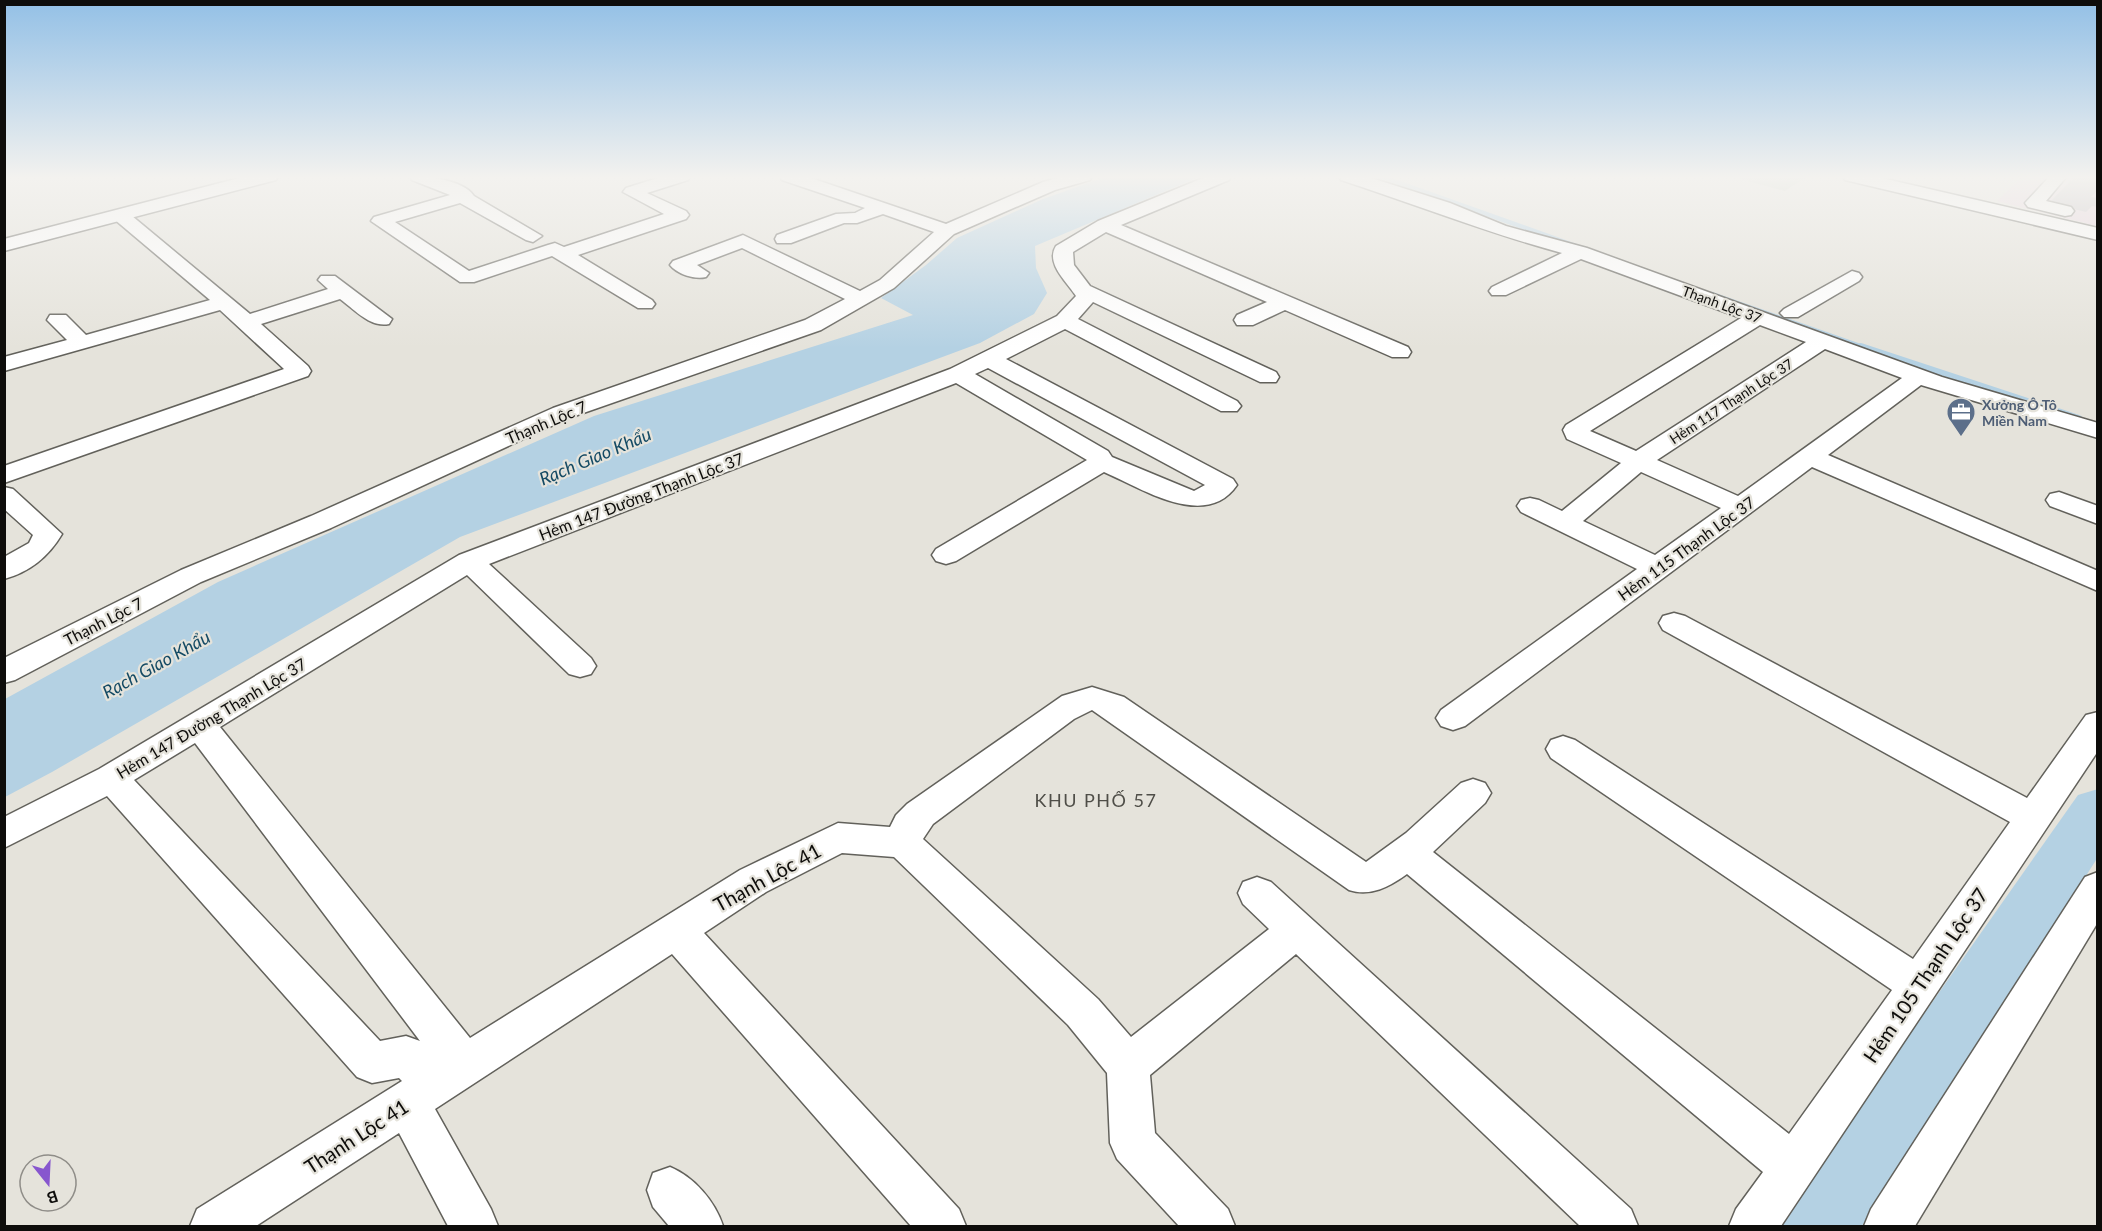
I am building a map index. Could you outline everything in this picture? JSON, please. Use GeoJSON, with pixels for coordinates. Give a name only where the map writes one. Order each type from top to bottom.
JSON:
{"type":"FeatureCollection","features":[{"type":"Feature","properties":{"kind":"street"},"geometry":{"type":"LineString","coordinates":[[4,244],[46,233]]}},
{"type":"Feature","properties":{"kind":"street"},"geometry":{"type":"LineString","coordinates":[[4,475],[300,371],[247,322],[142,233]]}},
{"type":"Feature","properties":{"kind":"street"},"geometry":{"type":"LineString","coordinates":[[399,233],[467,278],[555,249],[645,304]]}},
{"type":"Feature","properties":{"kind":"street"},"geometry":{"type":"LineString","coordinates":[[529,233],[533,236]]}},
{"type":"Feature","properties":{"kind":"street"},"geometry":{"type":"LineString","coordinates":[[562,254],[624,233]]}},
{"type":"Feature","properties":{"kind":"street"},"geometry":{"type":"LineString","coordinates":[[784,239],[799,233]]}},
{"type":"Feature","properties":{"kind":"street","name":"Thạnh Lộc 7"},"geometry":{"type":"LineString","coordinates":[[4,672],[191,576],[321,522],[561,414],[813,325],[887,284],[944,233]]}},
{"type":"Feature","properties":{"kind":"street"},"geometry":{"type":"LineString","coordinates":[[1091,233],[1063,250],[1064,265],[1083,290],[1268,377]]}},
{"type":"Feature","properties":{"kind":"street"},"geometry":{"type":"LineString","coordinates":[[1125,233],[1400,352]]}},
{"type":"Feature","properties":{"kind":"street","name":"Thạnh Lộc 37"},"geometry":{"type":"LineString","coordinates":[[1512,233],[1580,252],[1919,376],[2097,431]]}},
{"type":"Feature","properties":{"kind":"street"},"geometry":{"type":"LineString","coordinates":[[1570,233],[1688,274],[1857,338],[2097,416]]}},
{"type":"Feature","properties":{"kind":"street"},"geometry":{"type":"LineString","coordinates":[[699,273],[680,265],[743,242],[861,299]]}},
{"type":"Feature","properties":{"kind":"street"},"geometry":{"type":"LineString","coordinates":[[1499,291],[1580,252]]}},
{"type":"Feature","properties":{"kind":"street"},"geometry":{"type":"LineString","coordinates":[[1791,313],[1852,277]]}},
{"type":"Feature","properties":{"kind":"street"},"geometry":{"type":"LineString","coordinates":[[325,278],[381,319]]}},
{"type":"Feature","properties":{"kind":"street","name":"Hẻm 147 Đường Thạnh Lộc 37"},"geometry":{"type":"LineString","coordinates":[[4,834],[111,778],[469,561],[991,360],[1065,321],[1087,296],[1083,290]]}},
{"type":"Feature","properties":{"kind":"street"},"geometry":{"type":"LineString","coordinates":[[247,322],[343,291]]}},
{"type":"Feature","properties":{"kind":"street"},"geometry":{"type":"LineString","coordinates":[[4,364],[224,302]]}},
{"type":"Feature","properties":{"kind":"street"},"geometry":{"type":"LineString","coordinates":[[1245,320],[1283,303]]}},
{"type":"Feature","properties":{"kind":"street"},"geometry":{"type":"LineString","coordinates":[[1742,507],[1576,434],[1575,430],[1758,317]]}},
{"type":"Feature","properties":{"kind":"street"},"geometry":{"type":"LineString","coordinates":[[58,320],[82,343]]}},
{"type":"Feature","properties":{"kind":"street"},"geometry":{"type":"LineString","coordinates":[[1065,321],[1229,406]]}},
{"type":"Feature","properties":{"kind":"street","name":"Hẻm 117 Thạnh Lộc 37"},"geometry":{"type":"LineString","coordinates":[[1564,522],[1639,461],[1823,341]]}},
{"type":"Feature","properties":{"kind":"street"},"geometry":{"type":"LineString","coordinates":[[958,374],[1099,456],[1102,462],[1190,500],[1200,500],[1224,485],[991,360]]}},
{"type":"Feature","properties":{"kind":"street","name":"Hẻm 115 Thạnh Lộc 37"},"geometry":{"type":"LineString","coordinates":[[1453,718],[1919,376]]}},
{"type":"Feature","properties":{"kind":"street"},"geometry":{"type":"LineString","coordinates":[[1810,458],[2097,582]]}},
{"type":"Feature","properties":{"kind":"street"},"geometry":{"type":"LineString","coordinates":[[946,555],[1102,462]]}},
{"type":"Feature","properties":{"kind":"street"},"geometry":{"type":"LineString","coordinates":[[4,495],[48,534],[39,549],[4,570]]}},
{"type":"Feature","properties":{"kind":"street"},"geometry":{"type":"LineString","coordinates":[[2059,501],[2097,516]]}},
{"type":"Feature","properties":{"kind":"street"},"geometry":{"type":"LineString","coordinates":[[1530,506],[1659,568]]}},
{"type":"Feature","properties":{"kind":"street"},"geometry":{"type":"LineString","coordinates":[[469,561],[580,666]]}},
{"type":"Feature","properties":{"kind":"street"},"geometry":{"type":"LineString","coordinates":[[1674,623],[2033,818]]}},
{"type":"Feature","properties":{"kind":"street"},"geometry":{"type":"LineString","coordinates":[[1211,1227],[1133,1143],[1128,1066],[1083,1012],[903,843],[909,825],[920,814],[1062,711],[1083,699],[1094,697],[1102,699],[1132,718],[1362,879],[1370,879],[1407,852],[1473,794]]}},
{"type":"Feature","properties":{"kind":"street","name":"Hẻm 105 Thạnh Lộc 37"},"geometry":{"type":"LineString","coordinates":[[1753,1227],[2097,724]]}},
{"type":"Feature","properties":{"kind":"street"},"geometry":{"type":"LineString","coordinates":[[200,725],[436,1084],[474,1227]]}},
{"type":"Feature","properties":{"kind":"street"},"geometry":{"type":"LineString","coordinates":[[1563,749],[1918,985]]}},
{"type":"Feature","properties":{"kind":"street"},"geometry":{"type":"LineString","coordinates":[[111,778],[372,1064],[406,1056],[436,1084]]}},
{"type":"Feature","properties":{"kind":"street","name":"Thạnh Lộc 41"},"geometry":{"type":"LineString","coordinates":[[214,1227],[753,882],[838,838],[903,843]]}},
{"type":"Feature","properties":{"kind":"street"},"geometry":{"type":"LineString","coordinates":[[1407,852],[1793,1167]]}},
{"type":"Feature","properties":{"kind":"street"},"geometry":{"type":"LineString","coordinates":[[1257,893],[1614,1227]]}},
{"type":"Feature","properties":{"kind":"street"},"geometry":{"type":"LineString","coordinates":[[1888,1227],[2094,902]]}},
{"type":"Feature","properties":{"kind":"street"},"geometry":{"type":"LineString","coordinates":[[676,930],[942,1227]]}},
{"type":"Feature","properties":{"kind":"street"},"geometry":{"type":"LineString","coordinates":[[1128,1066],[1297,930]]}},
{"type":"Feature","properties":{"kind":"street"},"geometry":{"type":"LineString","coordinates":[[670,1190],[699,1227]]}},
{"type":"Feature","properties":{"kind":"water","name":"Rạch Giao Khẩu"},"geometry":{"type":"Polygon","coordinates":[[[967,233],[1065,233],[1035,246],[1036,268],[1047,293],[1034,314],[980,343],[460,537],[5,797],[5,699],[218,582],[594,416],[913,315],[881,298],[926,265],[957,238],[967,233]]]}},
{"type":"Feature","properties":{"kind":"waterway"},"geometry":{"type":"LineString","coordinates":[[1541,233],[1579,247]]}},
{"type":"Feature","properties":{"kind":"waterway"},"geometry":{"type":"LineString","coordinates":[[1712,294],[1866,348]]}},
{"type":"Feature","properties":{"kind":"waterway"},"geometry":{"type":"LineString","coordinates":[[1861,346],[2079,418]]}},
{"type":"Feature","properties":{"kind":"waterway"},"geometry":{"type":"LineString","coordinates":[[1819,1226],[2098,810]]}},
{"type":"Feature","properties":{"kind":"place","name":"Xưởng Ô Tô Miền Nam"},"geometry":{"type":"Point","coordinates":[1961,438]}},
{"type":"Feature","properties":{"kind":"district","name":"KHU PHỐ 57"},"geometry":{"type":"Point","coordinates":[1096,800]}}]}
